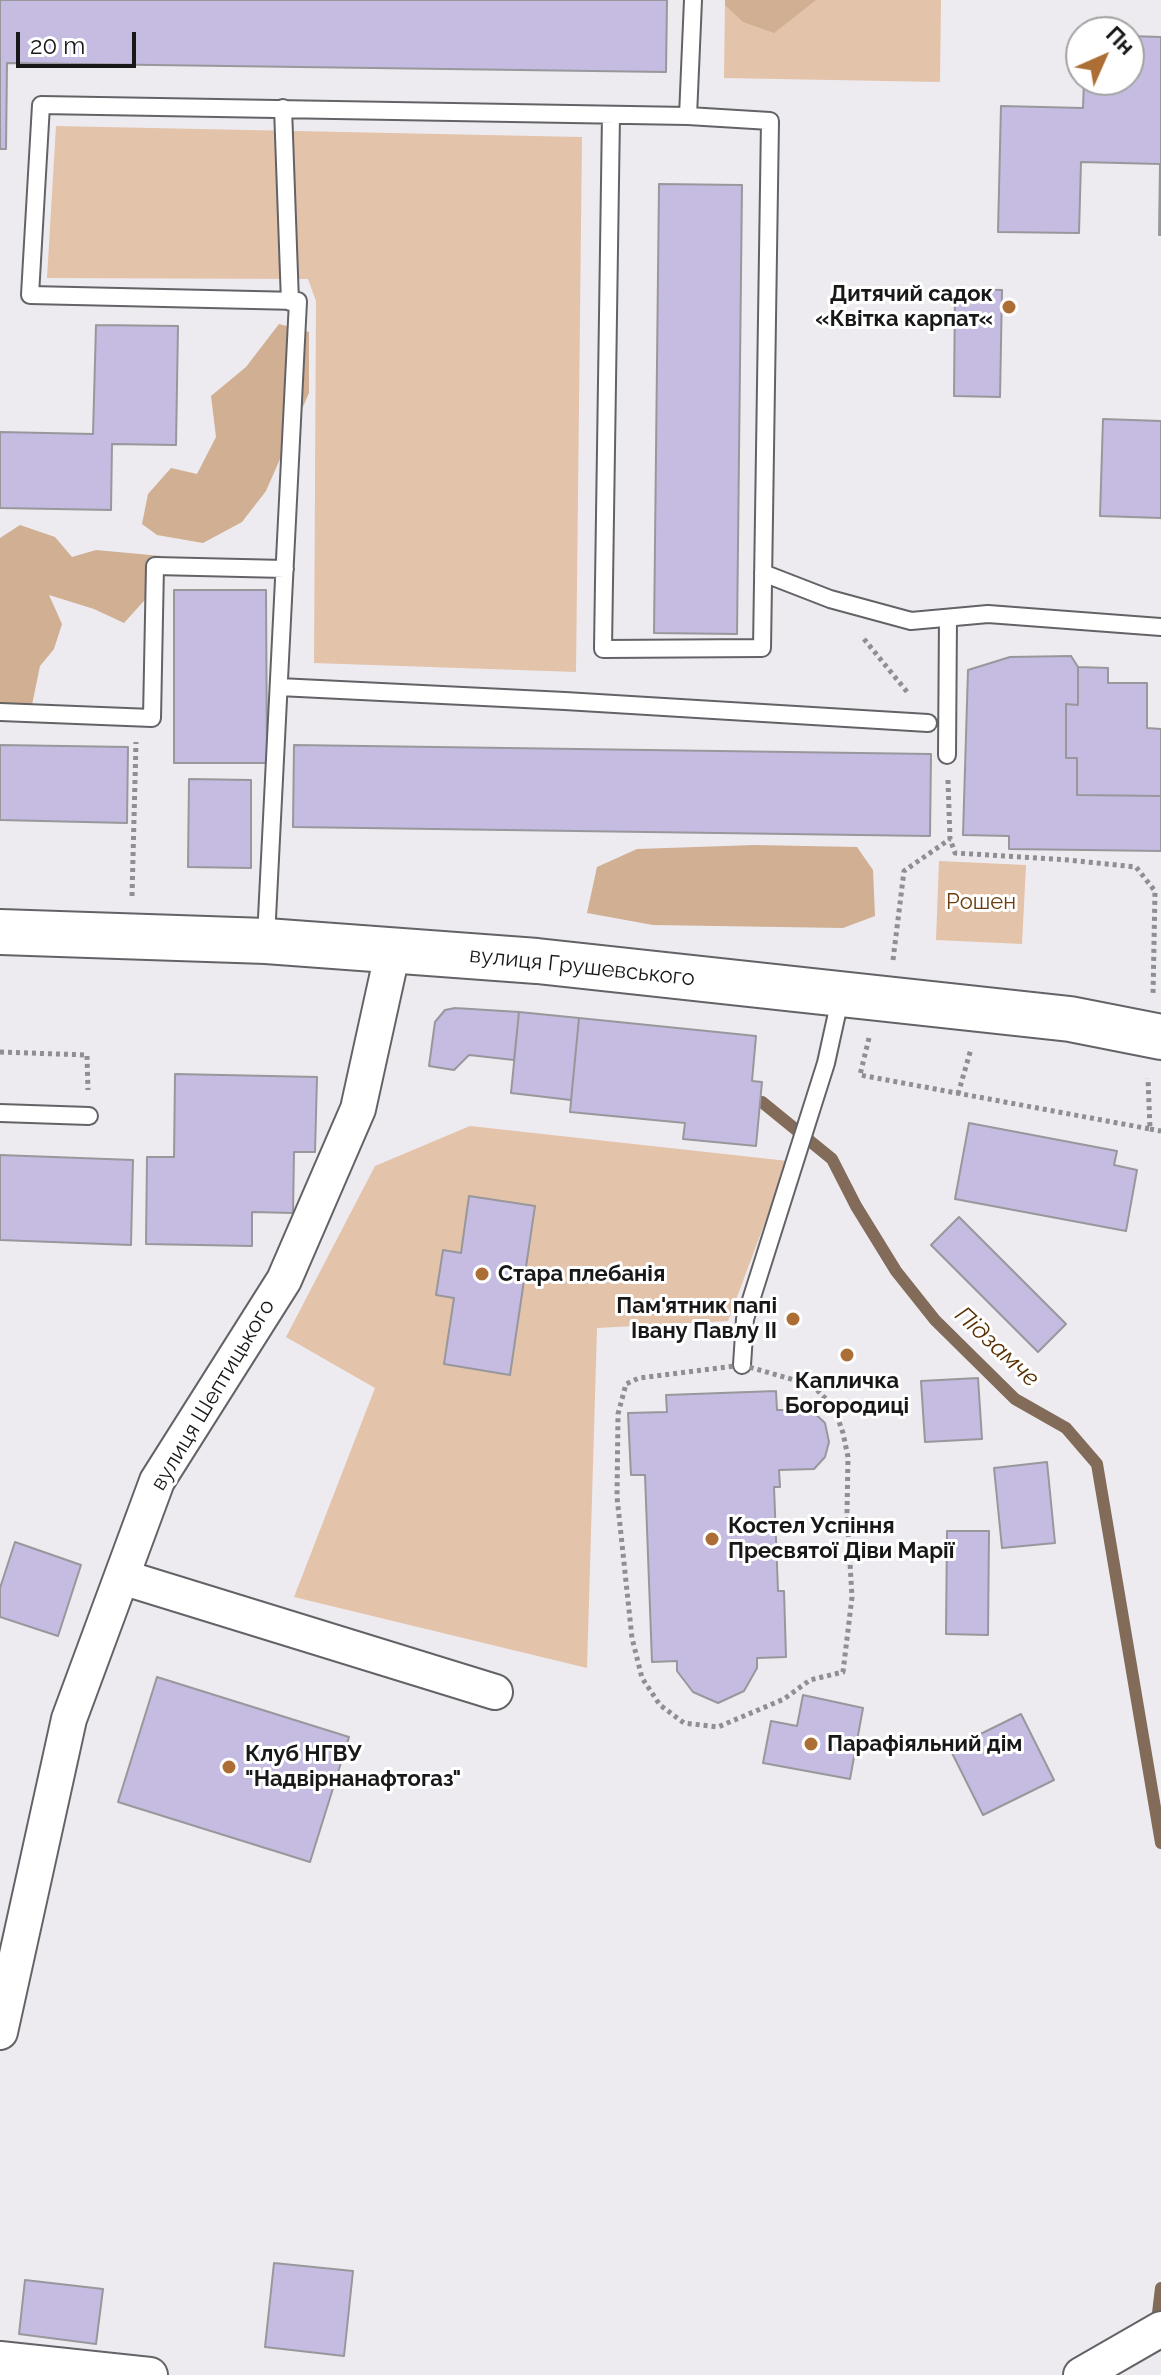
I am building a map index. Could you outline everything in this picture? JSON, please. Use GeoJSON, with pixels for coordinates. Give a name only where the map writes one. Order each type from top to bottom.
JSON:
{"type":"FeatureCollection","features":[{"type":"Feature","properties":{"kind":"street","name":"вулиця Грушевського"},"geometry":{"type":"LineString","coordinates":[[0,932],[266,941],[393,950],[537,961],[1070,1019],[1157,1016]]}},
{"type":"Feature","properties":{"kind":"street","name":"вулиця Шептицького"},"geometry":{"type":"LineString","coordinates":[[0,2032],[69,1719],[157,1481],[284,1280],[358,1109],[393,950]]}},
{"type":"Feature","properties":{"kind":"street"},"geometry":{"type":"LineString","coordinates":[[122,1577],[495,1692]]}},
{"type":"Feature","properties":{"kind":"street"},"geometry":{"type":"LineString","coordinates":[[1081,2375],[1161,2329]]}},
{"type":"Feature","properties":{"kind":"street"},"geometry":{"type":"LineString","coordinates":[[0,2359],[150,2375]]}},
{"type":"Feature","properties":{"kind":"lane"},"geometry":{"type":"LineString","coordinates":[[688,116],[693,0]]}},
{"type":"Feature","properties":{"kind":"lane"},"geometry":{"type":"LineString","coordinates":[[266,941],[298,301],[30,295],[41,105],[688,116],[770,121],[762,648],[603,649],[611,115]]}},
{"type":"Feature","properties":{"kind":"lane"},"geometry":{"type":"LineString","coordinates":[[283,109],[290,302]]}},
{"type":"Feature","properties":{"kind":"lane"},"geometry":{"type":"LineString","coordinates":[[0,712],[152,718],[155,566],[285,569]]}},
{"type":"Feature","properties":{"kind":"lane"},"geometry":{"type":"LineString","coordinates":[[763,573],[830,599],[911,621],[988,614],[1161,627]]}},
{"type":"Feature","properties":{"kind":"lane"},"geometry":{"type":"LineString","coordinates":[[947,755],[948,618]]}},
{"type":"Feature","properties":{"kind":"lane"},"geometry":{"type":"LineString","coordinates":[[279,687],[928,723]]}},
{"type":"Feature","properties":{"kind":"lane"},"geometry":{"type":"LineString","coordinates":[[742,1365],[745,1319],[826,1063],[841,994]]}},
{"type":"Feature","properties":{"kind":"lane"},"geometry":{"type":"LineString","coordinates":[[0,1113],[89,1116]]}},
{"type":"Feature","properties":{"kind":"path"},"geometry":{"type":"LineString","coordinates":[[830,599],[898,678],[928,723]]}},
{"type":"Feature","properties":{"kind":"path"},"geometry":{"type":"LineString","coordinates":[[132,897],[137,717]]}},
{"type":"Feature","properties":{"kind":"path"},"geometry":{"type":"LineString","coordinates":[[947,755],[950,839],[955,853],[1136,867],[1159,892],[1157,1016]]}},
{"type":"Feature","properties":{"kind":"path"},"geometry":{"type":"LineString","coordinates":[[893,961],[904,871],[950,839]]}},
{"type":"Feature","properties":{"kind":"path"},"geometry":{"type":"LineString","coordinates":[[870,1037],[860,1075],[1161,1131]]}},
{"type":"Feature","properties":{"kind":"path"},"geometry":{"type":"LineString","coordinates":[[958,1094],[971,1048]]}},
{"type":"Feature","properties":{"kind":"path"},"geometry":{"type":"LineString","coordinates":[[0,1052],[87,1055]]}},
{"type":"Feature","properties":{"kind":"path"},"geometry":{"type":"LineString","coordinates":[[1148,1078],[1150,1129]]}},
{"type":"Feature","properties":{"kind":"path"},"geometry":{"type":"LineString","coordinates":[[742,1365],[812,1385],[834,1407],[848,1457],[847,1527],[852,1597],[843,1672],[810,1680],[784,1699],[718,1727],[684,1723],[660,1705],[642,1678],[632,1638],[617,1497],[618,1414],[626,1384],[639,1378],[742,1365]]}},
{"type":"Feature","properties":{"kind":"green space"},"geometry":{"type":"Polygon","coordinates":[[[725,0],[941,0],[940,82],[724,78],[725,0]]]}},
{"type":"Feature","properties":{"kind":"green space"},"geometry":{"type":"Polygon","coordinates":[[[56,126],[582,137],[576,672],[314,663],[316,301],[308,279],[47,278],[56,126]]]}},
{"type":"Feature","properties":{"kind":"green space","name":"Рошен"},"geometry":{"type":"Polygon","coordinates":[[[939,861],[1026,865],[1022,944],[936,940],[939,861]]]}},
{"type":"Feature","properties":{"kind":"green space"},"geometry":{"type":"Polygon","coordinates":[[[470,1126],[788,1161],[728,1321],[597,1328],[587,1668],[294,1597],[375,1388],[286,1337],[375,1166],[470,1126]]]}},
{"type":"Feature","properties":{"kind":"shaded area"},"geometry":{"type":"Polygon","coordinates":[[[725,0],[816,0],[774,33],[743,22],[725,5],[725,0]]]}},
{"type":"Feature","properties":{"kind":"shaded area"},"geometry":{"type":"Polygon","coordinates":[[[279,324],[309,332],[309,393],[266,491],[242,522],[203,543],[157,535],[142,524],[148,494],[171,468],[197,474],[216,437],[211,396],[246,367],[279,324]]]}},
{"type":"Feature","properties":{"kind":"shaded area"},"geometry":{"type":"Polygon","coordinates":[[[20,525],[55,537],[72,557],[96,550],[161,556],[161,582],[124,623],[94,609],[49,595],[62,624],[54,649],[40,666],[32,705],[0,706],[0,538],[20,525]]]}},
{"type":"Feature","properties":{"kind":"shaded area"},"geometry":{"type":"Polygon","coordinates":[[[755,845],[857,847],[873,870],[875,916],[843,928],[653,925],[587,913],[597,867],[637,849],[755,845]]]}},
{"type":"Feature","properties":{"kind":"building"},"geometry":{"type":"Polygon","coordinates":[[[0,0],[667,0],[666,72],[7,63],[6,149],[0,149],[0,0]]]}},
{"type":"Feature","properties":{"kind":"building"},"geometry":{"type":"Polygon","coordinates":[[[1145,36],[1161,37],[1161,235],[1160,164],[1081,162],[1079,233],[998,232],[1001,106],[1083,108],[1083,96],[1145,96],[1145,36]]]}},
{"type":"Feature","properties":{"kind":"building"},"geometry":{"type":"Polygon","coordinates":[[[659,184],[742,185],[737,634],[654,633],[659,184]]]}},
{"type":"Feature","properties":{"kind":"building"},"geometry":{"type":"Polygon","coordinates":[[[955,289],[1002,290],[1000,397],[954,396],[955,289]]]}},
{"type":"Feature","properties":{"kind":"building"},"geometry":{"type":"Polygon","coordinates":[[[96,325],[178,326],[176,445],[112,444],[111,510],[0,508],[0,432],[93,434],[96,325]]]}},
{"type":"Feature","properties":{"kind":"building"},"geometry":{"type":"Polygon","coordinates":[[[1103,419],[1161,421],[1161,518],[1100,516],[1103,419]]]}},
{"type":"Feature","properties":{"kind":"building"},"geometry":{"type":"Polygon","coordinates":[[[174,590],[266,590],[267,763],[174,763],[174,590]]]}},
{"type":"Feature","properties":{"kind":"building"},"geometry":{"type":"Polygon","coordinates":[[[1071,656],[1078,667],[1078,705],[1066,704],[1066,758],[1077,758],[1077,795],[1161,796],[1161,851],[1009,849],[1009,836],[963,835],[968,670],[1010,657],[1071,656]]]}},
{"type":"Feature","properties":{"kind":"building"},"geometry":{"type":"Polygon","coordinates":[[[1078,667],[1108,668],[1108,683],[1147,683],[1147,728],[1161,729],[1161,796],[1077,795],[1077,758],[1066,758],[1066,704],[1078,705],[1078,667]]]}},
{"type":"Feature","properties":{"kind":"building"},"geometry":{"type":"Polygon","coordinates":[[[0,745],[128,747],[127,823],[0,820],[0,745]]]}},
{"type":"Feature","properties":{"kind":"building"},"geometry":{"type":"Polygon","coordinates":[[[294,745],[931,754],[930,836],[293,827],[294,745]]]}},
{"type":"Feature","properties":{"kind":"building"},"geometry":{"type":"Polygon","coordinates":[[[189,779],[251,780],[251,868],[188,867],[189,779]]]}},
{"type":"Feature","properties":{"kind":"building"},"geometry":{"type":"Polygon","coordinates":[[[445,1010],[519,1012],[514,1060],[469,1055],[454,1070],[429,1066],[435,1022],[445,1010]]]}},
{"type":"Feature","properties":{"kind":"building"},"geometry":{"type":"Polygon","coordinates":[[[519,1012],[579,1018],[571,1100],[511,1093],[519,1012]]]}},
{"type":"Feature","properties":{"kind":"building"},"geometry":{"type":"Polygon","coordinates":[[[579,1018],[756,1036],[752,1081],[762,1082],[756,1146],[683,1139],[685,1123],[570,1112],[579,1018]]]}},
{"type":"Feature","properties":{"kind":"building"},"geometry":{"type":"Polygon","coordinates":[[[175,1074],[317,1077],[315,1152],[294,1152],[293,1213],[252,1212],[252,1246],[146,1244],[147,1157],[174,1157],[175,1074]]]}},
{"type":"Feature","properties":{"kind":"building"},"geometry":{"type":"Polygon","coordinates":[[[969,1123],[1117,1151],[1114,1165],[1137,1170],[1126,1231],[955,1199],[969,1123]]]}},
{"type":"Feature","properties":{"kind":"building"},"geometry":{"type":"Polygon","coordinates":[[[0,1155],[133,1160],[131,1245],[0,1240],[0,1155]]]}},
{"type":"Feature","properties":{"kind":"building","name":"Стара плебанія"},"geometry":{"type":"Polygon","coordinates":[[[469,1196],[535,1206],[510,1375],[444,1364],[454,1298],[436,1295],[443,1250],[461,1253],[469,1196]]]}},
{"type":"Feature","properties":{"kind":"building"},"geometry":{"type":"Polygon","coordinates":[[[959,1217],[1066,1324],[1038,1352],[931,1245],[959,1217]]]}},
{"type":"Feature","properties":{"kind":"building"},"geometry":{"type":"Polygon","coordinates":[[[978,1378],[982,1439],[925,1442],[921,1381],[978,1378]]]}},
{"type":"Feature","properties":{"kind":"building","name":"Костел Успіння Пресвятої Діви Марії"},"geometry":{"type":"Polygon","coordinates":[[[776,1391],[777,1410],[811,1410],[825,1423],[829,1442],[825,1457],[814,1469],[779,1470],[780,1487],[774,1487],[778,1591],[784,1591],[786,1657],[757,1658],[757,1668],[744,1691],[718,1703],[693,1692],[677,1671],[677,1661],[652,1662],[645,1475],[631,1475],[628,1413],[667,1412],[666,1395],[776,1391]]]}},
{"type":"Feature","properties":{"kind":"building"},"geometry":{"type":"Polygon","coordinates":[[[1047,1462],[1055,1543],[1002,1548],[994,1468],[1047,1462]]]}},
{"type":"Feature","properties":{"kind":"building"},"geometry":{"type":"Polygon","coordinates":[[[947,1531],[989,1531],[988,1635],[946,1634],[947,1531]]]}},
{"type":"Feature","properties":{"kind":"building"},"geometry":{"type":"Polygon","coordinates":[[[15,1542],[81,1565],[58,1636],[0,1617],[0,1588],[15,1542]]]}},
{"type":"Feature","properties":{"kind":"building"},"geometry":{"type":"Polygon","coordinates":[[[157,1677],[349,1737],[310,1862],[118,1802],[157,1677]]]}},
{"type":"Feature","properties":{"kind":"building","name":"Парафіяльний дім"},"geometry":{"type":"Polygon","coordinates":[[[803,1695],[863,1708],[850,1779],[763,1763],[771,1721],[797,1726],[803,1695]]]}},
{"type":"Feature","properties":{"kind":"building"},"geometry":{"type":"Polygon","coordinates":[[[1021,1714],[1054,1780],[983,1815],[950,1749],[1021,1714]]]}},
{"type":"Feature","properties":{"kind":"building"},"geometry":{"type":"Polygon","coordinates":[[[274,2263],[353,2271],[344,2356],[265,2347],[274,2263]]]}},
{"type":"Feature","properties":{"kind":"building"},"geometry":{"type":"Polygon","coordinates":[[[25,2280],[103,2289],[96,2344],[19,2334],[25,2280]]]}},
{"type":"Feature","properties":{"kind":"waterway","name":"Підзамче"},"geometry":{"type":"LineString","coordinates":[[762,1102],[832,1159],[856,1206],[896,1271],[935,1320],[1015,1399],[1066,1428],[1097,1464],[1161,1843]]}},
{"type":"Feature","properties":{"kind":"waterway","name":"Підзамче"},"geometry":{"type":"LineString","coordinates":[[1158,2313],[1161,2288]]}},
{"type":"Feature","properties":{"kind":"place","name":"Дитячий садок «Квітка карпат«"},"geometry":{"type":"Point","coordinates":[1009,307]}},
{"type":"Feature","properties":{"kind":"place","name":"Стара плебанія"},"geometry":{"type":"Point","coordinates":[482,1274]}},
{"type":"Feature","properties":{"kind":"place","name":"Пам'ятник папі Івану Павлу ІІ"},"geometry":{"type":"Point","coordinates":[793,1319]}},
{"type":"Feature","properties":{"kind":"place","name":"Капличка Богородиці"},"geometry":{"type":"Point","coordinates":[847,1355]}},
{"type":"Feature","properties":{"kind":"place","name":"Костел Успіння Пресвятої Діви Марії"},"geometry":{"type":"Point","coordinates":[712,1539]}},
{"type":"Feature","properties":{"kind":"place","name":"Парафіяльний дім"},"geometry":{"type":"Point","coordinates":[811,1744]}},
{"type":"Feature","properties":{"kind":"place","name":"Клуб НГВУ \"Надвірнанафтогаз\""},"geometry":{"type":"Point","coordinates":[229,1767]}}]}
